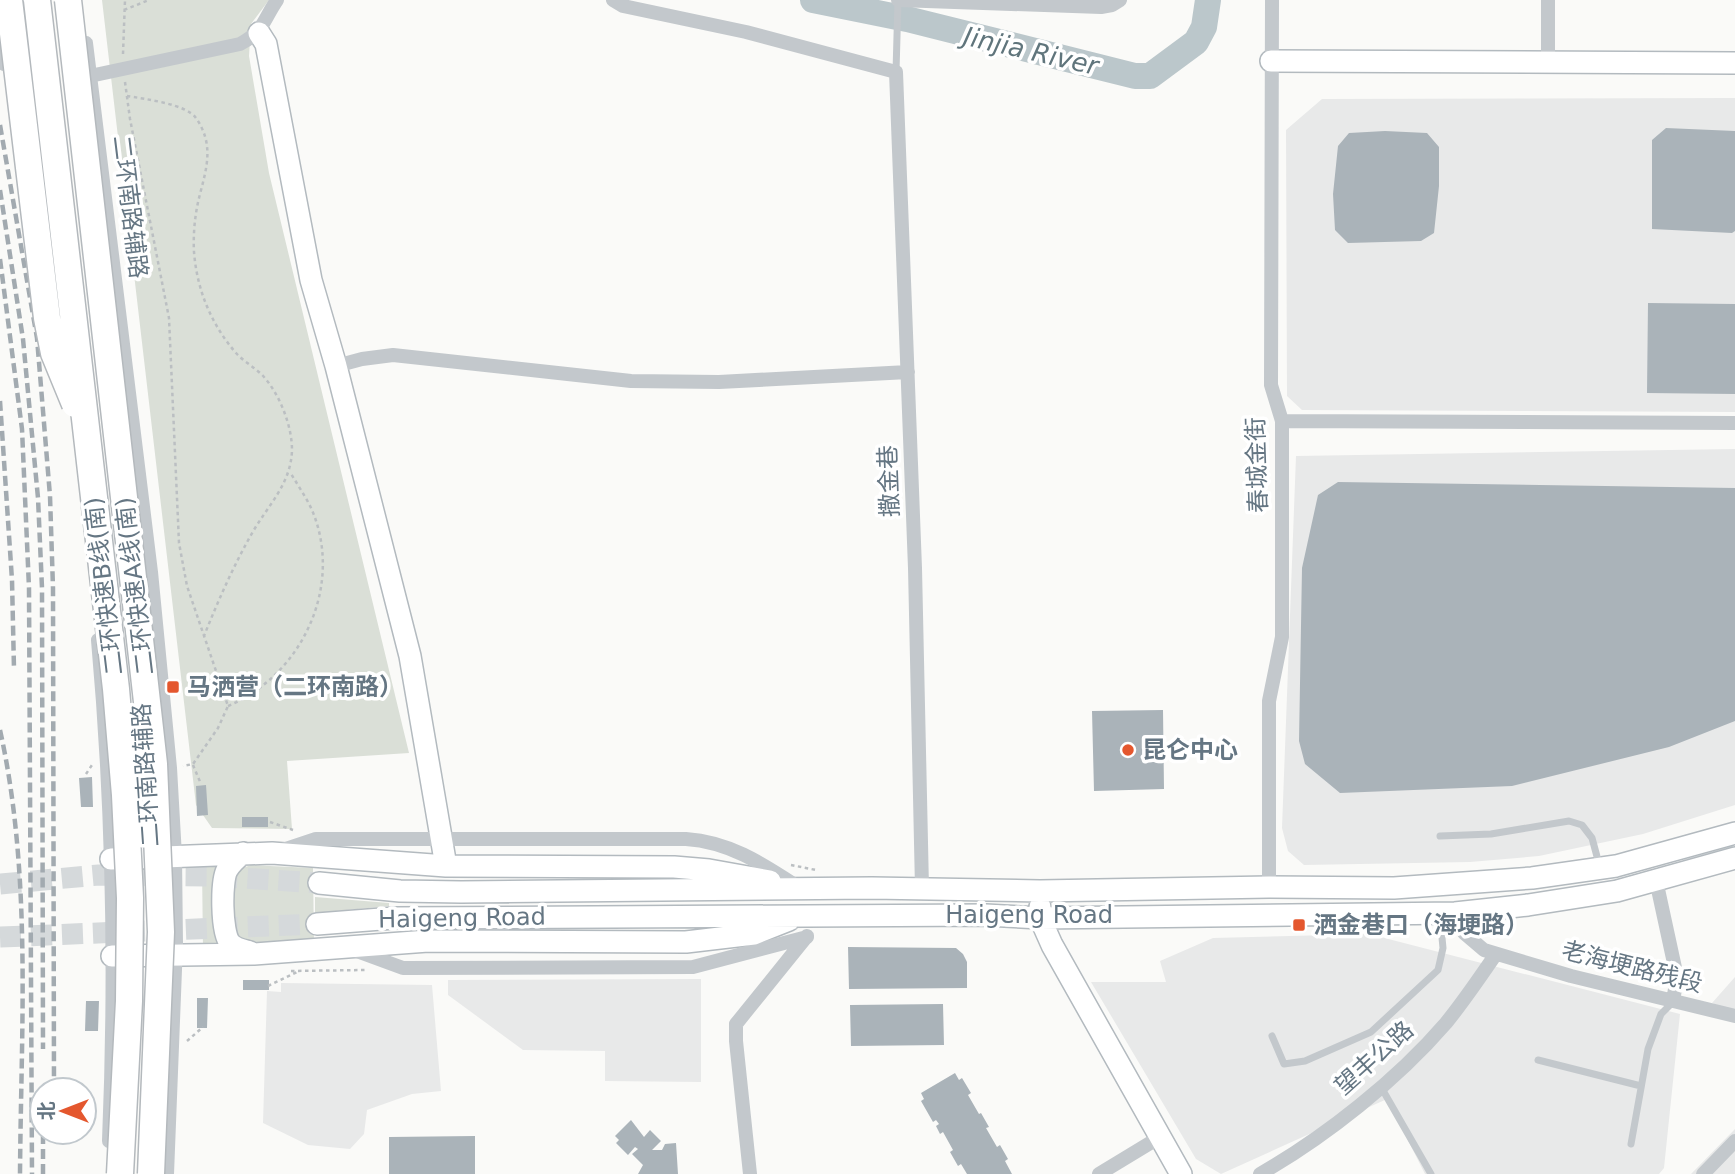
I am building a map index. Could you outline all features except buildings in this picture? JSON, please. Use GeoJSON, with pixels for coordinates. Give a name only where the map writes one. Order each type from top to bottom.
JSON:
{"type":"FeatureCollection","features":[{"type":"Feature","properties":{"kind":"highway"},"geometry":{"type":"LineString","coordinates":[[9,0],[48,327],[54,353],[84,429],[91,471]]}},
{"type":"Feature","properties":{"kind":"highway","name":"二环快速B线(南)"},"geometry":{"type":"LineString","coordinates":[[37,0],[118,702],[129,864],[130,967],[120,1174]]}},
{"type":"Feature","properties":{"kind":"highway","name":"二环快速A线(南)"},"geometry":{"type":"LineString","coordinates":[[68,0],[155,774],[161,932],[151,1174]]}},
{"type":"Feature","properties":{"kind":"main road"},"geometry":{"type":"LineString","coordinates":[[259,33],[266,44],[312,280],[410,656],[446,866]]}},
{"type":"Feature","properties":{"kind":"main road"},"geometry":{"type":"LineString","coordinates":[[1271,61],[1735,63]]}},
{"type":"Feature","properties":{"kind":"main road","name":"Haigeng Road"},"geometry":{"type":"LineString","coordinates":[[319,883],[400,891],[461,892],[1394,888],[1484,883],[1600,868],[1735,833]]}},
{"type":"Feature","properties":{"kind":"main road"},"geometry":{"type":"LineString","coordinates":[[243,853],[226,872],[224,932],[230,943],[254,954]]}},
{"type":"Feature","properties":{"kind":"main road"},"geometry":{"type":"LineString","coordinates":[[111,859],[272,853],[446,866],[674,867],[753,877],[802,890]]}},
{"type":"Feature","properties":{"kind":"main road","name":"Haigeng Road"},"geometry":{"type":"LineString","coordinates":[[317,924],[394,918],[986,915],[1040,918],[1448,913],[1528,905],[1617,891],[1735,858]]}},
{"type":"Feature","properties":{"kind":"main road"},"geometry":{"type":"LineString","coordinates":[[1040,891],[1040,918],[1052,945],[1181,1174]]}},
{"type":"Feature","properties":{"kind":"main road"},"geometry":{"type":"LineString","coordinates":[[113,956],[254,954],[428,941],[686,942],[754,934],[808,915]]}},
{"type":"Feature","properties":{"kind":"street","name":"二环南路辅路"},"geometry":{"type":"LineString","coordinates":[[80,0],[151,572],[170,768],[175,856],[176,955],[167,1174]]}},
{"type":"Feature","properties":{"kind":"street"},"geometry":{"type":"LineString","coordinates":[[90,76],[240,44],[259,33],[277,0]]}},
{"type":"Feature","properties":{"kind":"street"},"geometry":{"type":"LineString","coordinates":[[613,0],[623,6],[746,32],[897,72]]}},
{"type":"Feature","properties":{"kind":"street"},"geometry":{"type":"LineString","coordinates":[[898,0],[1101,7],[1120,0]]}},
{"type":"Feature","properties":{"kind":"street","name":"春城金街"},"geometry":{"type":"LineString","coordinates":[[1269,887],[1269,701],[1282,637],[1282,421],[1271,385],[1272,0]]}},
{"type":"Feature","properties":{"kind":"street"},"geometry":{"type":"LineString","coordinates":[[1548,0],[1548,63]]}},
{"type":"Feature","properties":{"kind":"street","name":"二环南路辅路"},"geometry":{"type":"LineString","coordinates":[[0,38],[26,187],[69,398],[78,454],[98,644],[111,859],[113,956],[107,1174]]}},
{"type":"Feature","properties":{"kind":"street","name":"撒金巷"},"geometry":{"type":"LineString","coordinates":[[897,72],[922,888]]}},
{"type":"Feature","properties":{"kind":"street"},"geometry":{"type":"LineString","coordinates":[[336,366],[393,355],[631,381],[719,382],[908,372]]}},
{"type":"Feature","properties":{"kind":"street"},"geometry":{"type":"LineString","coordinates":[[1282,421],[1735,423]]}},
{"type":"Feature","properties":{"kind":"street"},"geometry":{"type":"LineString","coordinates":[[272,853],[316,839],[709,840],[752,858],[802,890]]}},
{"type":"Feature","properties":{"kind":"street"},"geometry":{"type":"LineString","coordinates":[[1656,880],[1677,977],[1673,1001]]}},
{"type":"Feature","properties":{"kind":"street","name":"老海埂路残段"},"geometry":{"type":"LineString","coordinates":[[1448,913],[1464,933],[1484,950],[1571,976],[1735,1016]]}},
{"type":"Feature","properties":{"kind":"street"},"geometry":{"type":"LineString","coordinates":[[750,1174],[736,1024],[807,937],[808,915]]}},
{"type":"Feature","properties":{"kind":"street"},"geometry":{"type":"LineString","coordinates":[[344,946],[403,968],[693,967],[807,937]]}},
{"type":"Feature","properties":{"kind":"street","name":"望丰公路"},"geometry":{"type":"LineString","coordinates":[[1260,1174],[1295,1154],[1381,1087],[1419,1052],[1447,1021],[1496,954]]}},
{"type":"Feature","properties":{"kind":"street"},"geometry":{"type":"LineString","coordinates":[[1099,1174],[1160,1137]]}},
{"type":"Feature","properties":{"kind":"street"},"geometry":{"type":"LineString","coordinates":[[1703,1174],[1735,1140]]}},
{"type":"Feature","properties":{"kind":"lane"},"geometry":{"type":"LineString","coordinates":[[897,72],[898,0]]}},
{"type":"Feature","properties":{"kind":"lane"},"geometry":{"type":"LineString","coordinates":[[1440,836],[1491,835],[1569,821],[1582,825],[1591,838],[1600,868]]}},
{"type":"Feature","properties":{"kind":"lane"},"geometry":{"type":"LineString","coordinates":[[1272,1036],[1284,1063],[1305,1061],[1371,1032],[1437,970],[1448,913]]}},
{"type":"Feature","properties":{"kind":"lane"},"geometry":{"type":"LineString","coordinates":[[1631,1144],[1648,1049],[1661,1014],[1673,1001]]}},
{"type":"Feature","properties":{"kind":"lane"},"geometry":{"type":"LineString","coordinates":[[1538,1060],[1641,1086]]}},
{"type":"Feature","properties":{"kind":"lane"},"geometry":{"type":"LineString","coordinates":[[1381,1087],[1430,1174]]}},
{"type":"Feature","properties":{"kind":"path"},"geometry":{"type":"LineString","coordinates":[[125,0],[123,69],[169,318],[179,544],[187,586],[228,706]]}},
{"type":"Feature","properties":{"kind":"path"},"geometry":{"type":"LineString","coordinates":[[124,10],[149,0]]}},
{"type":"Feature","properties":{"kind":"path"},"geometry":{"type":"LineString","coordinates":[[127,96],[180,107],[195,116],[205,135],[208,163],[195,220],[194,250],[199,284],[207,308],[222,335],[237,355],[264,377],[278,398],[289,426],[292,450],[289,471],[281,491],[252,532],[228,578],[204,636]]}},
{"type":"Feature","properties":{"kind":"path"},"geometry":{"type":"LineString","coordinates":[[170,768],[193,764],[218,728],[228,706],[246,698],[275,676],[298,649],[313,618],[322,584],[321,548],[312,510],[289,471]]}},
{"type":"Feature","properties":{"kind":"path"},"geometry":{"type":"LineString","coordinates":[[193,764],[201,784]]}},
{"type":"Feature","properties":{"kind":"path"},"geometry":{"type":"LineString","coordinates":[[268,986],[300,971]]}},
{"type":"Feature","properties":{"kind":"shaded area"},"geometry":{"type":"Polygon","coordinates":[[[102,0],[269,0],[251,24],[249,56],[269,173],[409,753],[287,761],[292,829],[212,828],[196,805],[102,0]]]}},
{"type":"Feature","properties":{"kind":"shaded area"},"geometry":{"type":"Polygon","coordinates":[[[1735,98],[1735,412],[1302,410],[1287,396],[1286,130],[1322,99],[1735,98]]]}},
{"type":"Feature","properties":{"kind":"shaded area"},"geometry":{"type":"Polygon","coordinates":[[[1735,449],[1735,805],[1643,834],[1539,856],[1470,862],[1304,865],[1288,851],[1282,828],[1296,456],[1735,449]]]}},
{"type":"Feature","properties":{"kind":"shaded area"},"geometry":{"type":"Polygon","coordinates":[[[251,865],[313,868],[314,944],[246,946],[235,941],[232,878],[240,869],[251,865]]]}},
{"type":"Feature","properties":{"kind":"shaded area"},"geometry":{"type":"Polygon","coordinates":[[[202,867],[221,867],[224,945],[203,949],[202,867]]]}},
{"type":"Feature","properties":{"kind":"shaded area"},"geometry":{"type":"Polygon","coordinates":[[[315,897],[389,903],[389,906],[315,913],[315,897]]]}},
{"type":"Feature","properties":{"kind":"shaded area"},"geometry":{"type":"Polygon","coordinates":[[[1369,934],[1680,1014],[1664,1168],[1659,1174],[1425,1174],[1387,1099],[1221,1174],[1196,1159],[1091,982],[1166,982],[1160,961],[1213,938],[1369,934]]]}},
{"type":"Feature","properties":{"kind":"shaded area"},"geometry":{"type":"Polygon","coordinates":[[[1735,977],[1735,1012],[1712,1003],[1735,977]]]}},
{"type":"Feature","properties":{"kind":"shaded area"},"geometry":{"type":"Polygon","coordinates":[[[701,979],[701,1082],[605,1081],[605,1051],[523,1050],[448,995],[448,980],[701,979]]]}},
{"type":"Feature","properties":{"kind":"shaded area"},"geometry":{"type":"Polygon","coordinates":[[[281,983],[432,985],[441,1091],[412,1094],[367,1110],[364,1134],[350,1149],[308,1145],[263,1123],[267,991],[281,992],[281,983]]]}},
{"type":"Feature","properties":{"kind":"shaded area"},"geometry":{"type":"Polygon","coordinates":[[[1735,1129],[1735,1174],[1691,1174],[1735,1129]]]}},
{"type":"Feature","properties":{"kind":"waterway","name":"Jinjia River"},"geometry":{"type":"LineString","coordinates":[[813,0],[907,19],[1135,76],[1150,76],[1196,42],[1204,27],[1208,0]]}},
{"type":"Feature","properties":{"kind":"tunnel"},"geometry":{"type":"LineString","coordinates":[[0,884],[99,875],[211,876],[319,883]]}},
{"type":"Feature","properties":{"kind":"tunnel"},"geometry":{"type":"LineString","coordinates":[[0,937],[317,924]]}},
{"type":"Feature","properties":{"kind":"railway"},"geometry":{"type":"LineString","coordinates":[[0,125],[37,338],[50,496],[53,588],[54,1076]]}},
{"type":"Feature","properties":{"kind":"railway"},"geometry":{"type":"LineString","coordinates":[[0,190],[23,339],[38,498],[42,588],[43,1049]]}},
{"type":"Feature","properties":{"kind":"railway"},"geometry":{"type":"LineString","coordinates":[[0,259],[22,429],[29,588],[32,1174]]}},
{"type":"Feature","properties":{"kind":"railway"},"geometry":{"type":"LineString","coordinates":[[0,401],[12,580],[14,669]]}},
{"type":"Feature","properties":{"kind":"railway"},"geometry":{"type":"LineString","coordinates":[[0,730],[10,784],[21,895],[23,1007],[20,1174]]}},
{"type":"Feature","properties":{"kind":"railway"},"geometry":{"type":"LineString","coordinates":[[43,1146],[43,1174]]}},
{"type":"Feature","properties":{"kind":"place","name":"马洒营（二环南路）"},"geometry":{"type":"Point","coordinates":[173,687]}},
{"type":"Feature","properties":{"kind":"place","name":"昆仑中心"},"geometry":{"type":"Point","coordinates":[1128,750]}},
{"type":"Feature","properties":{"kind":"place","name":"洒金巷口（海埂路）"},"geometry":{"type":"Point","coordinates":[1299,925]}}]}
